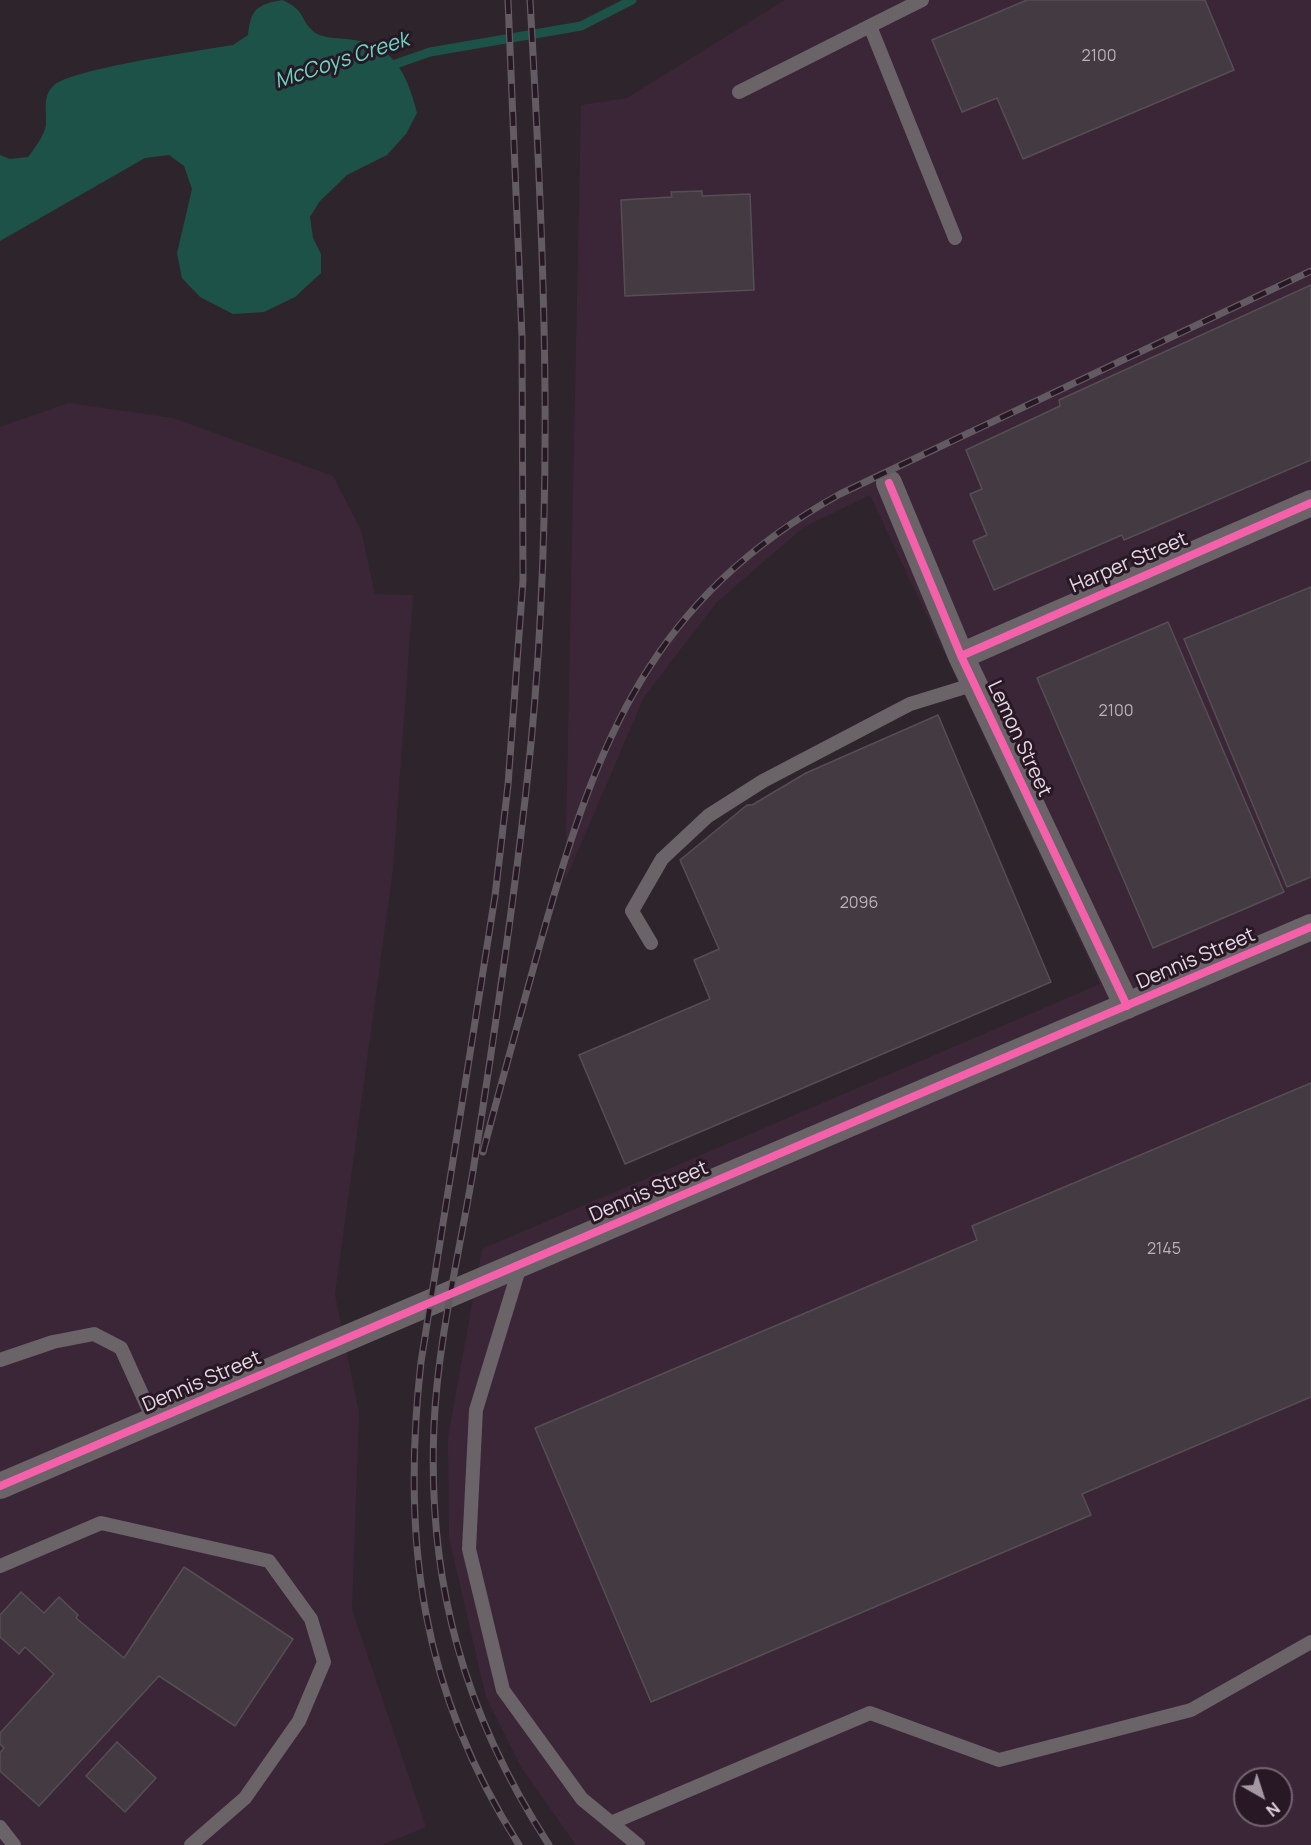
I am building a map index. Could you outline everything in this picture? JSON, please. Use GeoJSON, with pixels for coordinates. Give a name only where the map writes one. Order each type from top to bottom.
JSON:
{"type":"FeatureCollection","features":[{"type":"Feature","properties":{"kind":"street","name":"Lemon Street"},"geometry":{"type":"LineString","coordinates":[[889,483],[961,656],[1128,1006]]}},
{"type":"Feature","properties":{"kind":"street","name":"Harper Street"},"geometry":{"type":"LineString","coordinates":[[961,656],[1084,600],[1311,503]]}},
{"type":"Feature","properties":{"kind":"street","name":"Dennis Street"},"geometry":{"type":"LineString","coordinates":[[0,1486],[1311,927]]}},
{"type":"Feature","properties":{"kind":"lane"},"geometry":{"type":"LineString","coordinates":[[739,92],[922,0]]}},
{"type":"Feature","properties":{"kind":"lane"},"geometry":{"type":"LineString","coordinates":[[870,26],[955,238]]}},
{"type":"Feature","properties":{"kind":"lane"},"geometry":{"type":"LineString","coordinates":[[651,943],[632,911],[662,859],[708,816],[763,781],[910,704],[975,684]]}},
{"type":"Feature","properties":{"kind":"lane"},"geometry":{"type":"LineString","coordinates":[[520,1266],[476,1410],[469,1549],[503,1690],[582,1799],[638,1845]]}},
{"type":"Feature","properties":{"kind":"lane"},"geometry":{"type":"LineString","coordinates":[[0,1360],[53,1342],[94,1334],[121,1348],[153,1420]]}},
{"type":"Feature","properties":{"kind":"lane"},"geometry":{"type":"LineString","coordinates":[[0,1566],[101,1523],[270,1561],[311,1619],[324,1662],[299,1721],[245,1798],[191,1845]]}},
{"type":"Feature","properties":{"kind":"lane"},"geometry":{"type":"LineString","coordinates":[[611,1823],[870,1713],[999,1760],[1191,1710],[1311,1642]]}},
{"type":"Feature","properties":{"kind":"lane"},"geometry":{"type":"LineString","coordinates":[[0,1827],[14,1845]]}},
{"type":"Feature","properties":{"kind":"shaded area"},"geometry":{"type":"Polygon","coordinates":[[[785,0],[1311,0],[1311,1845],[576,1845],[521,1767],[486,1697],[449,1538],[448,1437],[482,1249],[1100,984],[870,495],[804,527],[717,602],[644,697],[565,881],[581,105],[627,98],[785,0]]]}},
{"type":"Feature","properties":{"kind":"shaded area"},"geometry":{"type":"Polygon","coordinates":[[[68,403],[173,418],[333,476],[361,530],[375,594],[413,595],[393,869],[335,1294],[359,1413],[352,1610],[426,1827],[382,1845],[0,1845],[0,427],[68,403]]]}},
{"type":"Feature","properties":{"kind":"water"},"geometry":{"type":"Polygon","coordinates":[[[282,0],[295,7],[317,34],[362,42],[386,53],[402,72],[417,113],[406,134],[387,155],[347,175],[320,201],[310,217],[313,238],[321,254],[321,273],[295,297],[264,312],[233,314],[200,297],[182,278],[177,253],[192,189],[184,166],[169,155],[145,158],[0,241],[0,155],[10,159],[28,157],[45,129],[46,100],[53,86],[84,73],[109,67],[233,45],[248,35],[251,19],[256,10],[266,4],[282,0]]]}},
{"type":"Feature","properties":{"kind":"building"},"geometry":{"type":"Polygon","coordinates":[[[1027,0],[1205,0],[1234,70],[1023,159],[997,98],[962,112],[932,40],[1027,0]]]}},
{"type":"Feature","properties":{"kind":"building"},"geometry":{"type":"Polygon","coordinates":[[[702,191],[702,196],[750,194],[754,290],[625,296],[621,200],[672,197],[671,192],[702,191]]]}},
{"type":"Feature","properties":{"kind":"building"},"geometry":{"type":"Polygon","coordinates":[[[1311,285],[1311,460],[1124,540],[1122,535],[994,590],[973,541],[987,535],[970,494],[982,489],[966,450],[1060,406],[1059,400],[1311,285]]]}},
{"type":"Feature","properties":{"kind":"building"},"geometry":{"type":"Polygon","coordinates":[[[1311,587],[1311,877],[1287,887],[1184,639],[1311,587]]]}},
{"type":"Feature","properties":{"kind":"building"},"geometry":{"type":"Polygon","coordinates":[[[1168,622],[1284,892],[1153,948],[1037,678],[1168,622]]]}},
{"type":"Feature","properties":{"kind":"building"},"geometry":{"type":"Polygon","coordinates":[[[938,715],[1051,982],[625,1164],[579,1055],[710,999],[694,960],[719,949],[680,860],[747,805],[752,805],[806,773],[938,715]]]}},
{"type":"Feature","properties":{"kind":"building"},"geometry":{"type":"Polygon","coordinates":[[[1311,1083],[1311,1397],[1082,1494],[1091,1515],[651,1702],[535,1428],[977,1240],[972,1226],[1311,1083]]]}},
{"type":"Feature","properties":{"kind":"building"},"geometry":{"type":"Polygon","coordinates":[[[184,1567],[293,1639],[235,1726],[159,1676],[39,1806],[0,1771],[0,1753],[4,1748],[0,1744],[0,1733],[54,1674],[25,1647],[19,1654],[0,1637],[0,1615],[21,1592],[44,1613],[59,1597],[78,1615],[76,1618],[124,1658],[184,1567]]]}},
{"type":"Feature","properties":{"kind":"building"},"geometry":{"type":"Polygon","coordinates":[[[117,1742],[156,1778],[125,1812],[86,1776],[117,1742]]]}},
{"type":"Feature","properties":{"kind":"waterway","name":"McCoys Creek"},"geometry":{"type":"LineString","coordinates":[[387,67],[430,52],[581,26],[632,0]]}},
{"type":"Feature","properties":{"kind":"railway"},"geometry":{"type":"LineString","coordinates":[[508,0],[522,337],[523,580],[508,785],[495,896],[421,1362],[415,1428],[414,1491],[417,1552],[426,1612],[440,1671],[460,1730],[486,1787],[519,1845]]}},
{"type":"Feature","properties":{"kind":"railway"},"geometry":{"type":"LineString","coordinates":[[530,0],[540,195],[545,391],[545,489],[536,685],[522,830],[503,974],[474,1165],[440,1360],[434,1425],[433,1483],[437,1538],[445,1592],[457,1645],[473,1696],[494,1746],[519,1796],[549,1845]]}},
{"type":"Feature","properties":{"kind":"railway"},"geometry":{"type":"LineString","coordinates":[[483,1152],[542,937],[585,799],[611,738],[641,681],[677,628],[721,580],[775,535],[840,494],[1311,271]]}},
{"type":"Feature","properties":{"kind":"cycle path"},"geometry":{"type":"LineString","coordinates":[[889,483],[961,656],[1127,1006]]}},
{"type":"Feature","properties":{"kind":"cycle path"},"geometry":{"type":"LineString","coordinates":[[961,656],[1311,503]]}},
{"type":"Feature","properties":{"kind":"cycle path"},"geometry":{"type":"LineString","coordinates":[[0,1486],[1311,927]]}}]}
